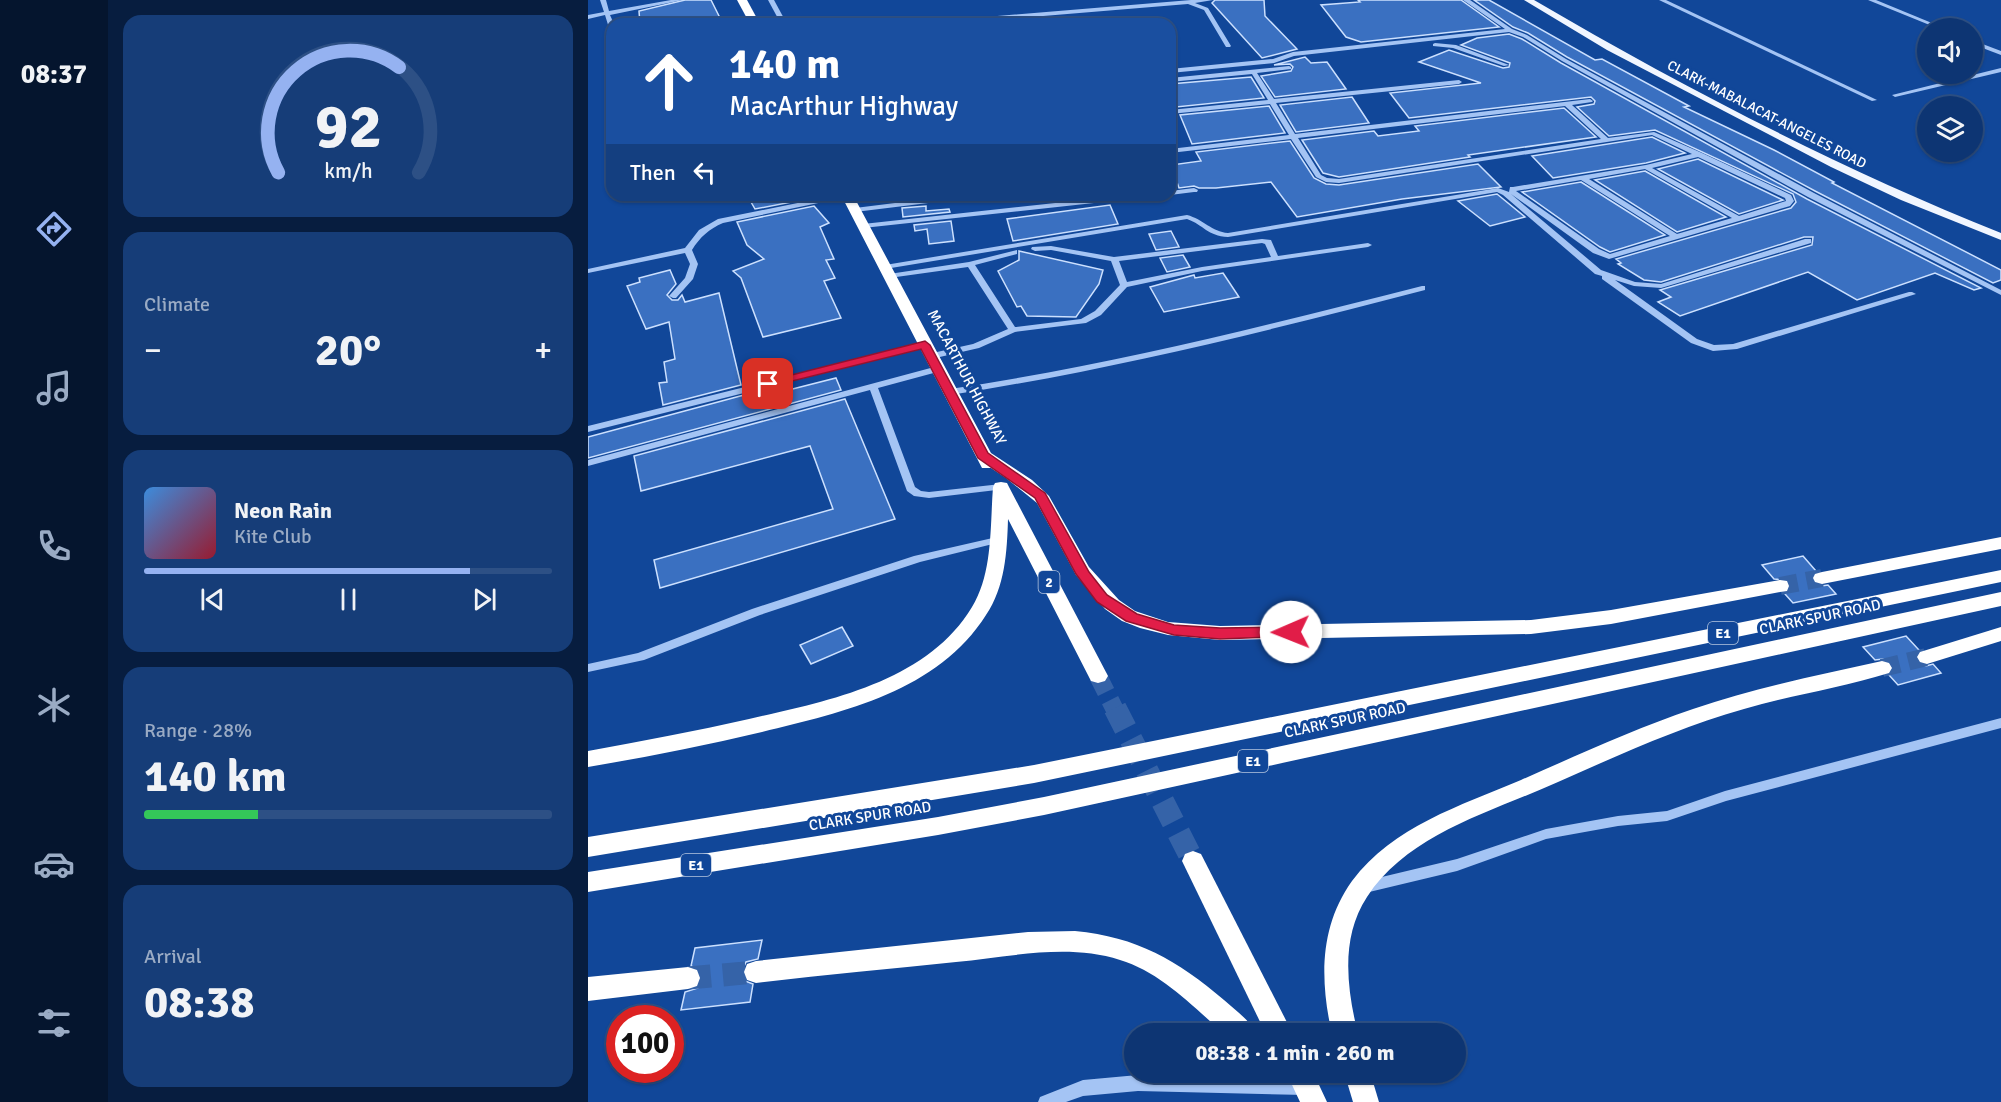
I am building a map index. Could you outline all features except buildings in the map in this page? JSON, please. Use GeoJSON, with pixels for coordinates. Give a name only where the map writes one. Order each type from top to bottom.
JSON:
{"type":"FeatureCollection","features":[{"type":"Feature","properties":{"kind":"highway"},"geometry":{"type":"LineString","coordinates":[[742,0],[752,18]]}},
{"type":"Feature","properties":{"kind":"highway","name":"MACARTHUR HIGHWAY"},"geometry":{"type":"LineString","coordinates":[[850,201],[1098,676]]}},
{"type":"Feature","properties":{"kind":"highway"},"geometry":{"type":"LineString","coordinates":[[982,455],[1040,495],[1083,574],[1102,598],[1132,618],[1174,630],[1220,633],[1531,627],[1583,621],[1780,586]]}},
{"type":"Feature","properties":{"kind":"highway"},"geometry":{"type":"LineString","coordinates":[[588,759],[716,734],[792,716],[890,685],[918,670],[945,651],[966,631],[980,611],[991,585],[996,562],[1001,487]]}},
{"type":"Feature","properties":{"kind":"highway"},"geometry":{"type":"LineString","coordinates":[[1822,578],[2001,543]]}},
{"type":"Feature","properties":{"kind":"highway","name":"CLARK SPUR ROAD"},"geometry":{"type":"LineString","coordinates":[[588,847],[1034,774],[2001,576]]}},
{"type":"Feature","properties":{"kind":"highway","name":"CLARK SPUR ROAD"},"geometry":{"type":"LineString","coordinates":[[588,882],[938,826],[1044,806],[2001,599]]}},
{"type":"Feature","properties":{"kind":"highway"},"geometry":{"type":"LineString","coordinates":[[1927,657],[2001,634]]}},
{"type":"Feature","properties":{"kind":"highway"},"geometry":{"type":"LineString","coordinates":[[1342,1023],[1335,959],[1338,938],[1346,913],[1359,889],[1376,868],[1397,849],[1437,825],[1656,731],[1750,699],[1882,668]]}},
{"type":"Feature","properties":{"kind":"highway"},"geometry":{"type":"LineString","coordinates":[[1193,861],[1274,1023]]}},
{"type":"Feature","properties":{"kind":"highway"},"geometry":{"type":"LineString","coordinates":[[756,972],[879,958],[1070,941],[1108,945],[1141,956],[1175,976],[1230,1023]]}},
{"type":"Feature","properties":{"kind":"highway"},"geometry":{"type":"LineString","coordinates":[[588,989],[688,978]]}},
{"type":"Feature","properties":{"kind":"highway"},"geometry":{"type":"LineString","coordinates":[[1360,1083],[1366,1102]]}},
{"type":"Feature","properties":{"kind":"main road","name":"CLARK-MABALACAT-ANGELES ROAD"},"geometry":{"type":"LineString","coordinates":[[1528,0],[1601,43],[1834,165],[1905,198],[2001,237]]}},
{"type":"Feature","properties":{"kind":"street"},"geometry":{"type":"LineString","coordinates":[[603,0],[608,18]]}},
{"type":"Feature","properties":{"kind":"street"},"geometry":{"type":"LineString","coordinates":[[588,17],[680,0]]}},
{"type":"Feature","properties":{"kind":"street"},"geometry":{"type":"LineString","coordinates":[[771,0],[781,18]]}},
{"type":"Feature","properties":{"kind":"street"},"geometry":{"type":"LineString","coordinates":[[1063,0],[1068,11]]}},
{"type":"Feature","properties":{"kind":"street"},"geometry":{"type":"LineString","coordinates":[[992,18],[1210,0]]}},
{"type":"Feature","properties":{"kind":"street"},"geometry":{"type":"LineString","coordinates":[[1466,0],[1510,30],[1525,36],[1811,195],[2001,293]]}},
{"type":"Feature","properties":{"kind":"street"},"geometry":{"type":"LineString","coordinates":[[1662,0],[1874,100]]}},
{"type":"Feature","properties":{"kind":"street"},"geometry":{"type":"LineString","coordinates":[[1871,0],[1917,18]]}},
{"type":"Feature","properties":{"kind":"street"},"geometry":{"type":"LineString","coordinates":[[1187,2],[1206,9],[1228,46]]}},
{"type":"Feature","properties":{"kind":"street"},"geometry":{"type":"LineString","coordinates":[[1274,61],[1284,55],[1510,30]]}},
{"type":"Feature","properties":{"kind":"street"},"geometry":{"type":"LineString","coordinates":[[1176,70],[1441,44],[1462,48],[1506,65]]}},
{"type":"Feature","properties":{"kind":"street"},"geometry":{"type":"LineString","coordinates":[[1983,46],[2001,53]]}},
{"type":"Feature","properties":{"kind":"street"},"geometry":{"type":"LineString","coordinates":[[1176,79],[1289,68]]}},
{"type":"Feature","properties":{"kind":"street"},"geometry":{"type":"LineString","coordinates":[[1895,95],[2001,70]]}},
{"type":"Feature","properties":{"kind":"street"},"geometry":{"type":"LineString","coordinates":[[1253,71],[1318,176],[1326,180],[1339,181],[1652,133],[1700,154],[1788,197],[1790,201],[1739,219],[1609,257],[1596,251],[1512,191],[1518,188],[1646,167],[1700,154]]}},
{"type":"Feature","properties":{"kind":"street"},"geometry":{"type":"LineString","coordinates":[[1176,111],[1459,82]]}},
{"type":"Feature","properties":{"kind":"street"},"geometry":{"type":"LineString","coordinates":[[1176,150],[1590,101]]}},
{"type":"Feature","properties":{"kind":"street"},"geometry":{"type":"LineString","coordinates":[[1567,104],[1605,139]]}},
{"type":"Feature","properties":{"kind":"street"},"geometry":{"type":"LineString","coordinates":[[1646,167],[1739,219]]}},
{"type":"Feature","properties":{"kind":"street"},"geometry":{"type":"LineString","coordinates":[[1583,178],[1676,237]]}},
{"type":"Feature","properties":{"kind":"street"},"geometry":{"type":"LineString","coordinates":[[1176,192],[1194,190]]}},
{"type":"Feature","properties":{"kind":"street"},"geometry":{"type":"LineString","coordinates":[[887,272],[1187,217],[1194,218],[1217,236],[1498,190],[1506,193],[1598,272],[1694,341],[1713,348],[1734,347],[1912,294]]}},
{"type":"Feature","properties":{"kind":"street"},"geometry":{"type":"LineString","coordinates":[[588,271],[688,250],[695,237],[707,226],[818,201]]}},
{"type":"Feature","properties":{"kind":"street"},"geometry":{"type":"LineString","coordinates":[[855,210],[928,201]]}},
{"type":"Feature","properties":{"kind":"street"},"geometry":{"type":"LineString","coordinates":[[863,226],[1094,201]]}},
{"type":"Feature","properties":{"kind":"street"},"geometry":{"type":"LineString","coordinates":[[887,272],[970,264],[1022,250],[1051,248],[1114,259],[1262,241],[1268,242],[1275,257]]}},
{"type":"Feature","properties":{"kind":"street"},"geometry":{"type":"LineString","coordinates":[[1598,272],[1634,284],[1661,286],[1808,241]]}},
{"type":"Feature","properties":{"kind":"street"},"geometry":{"type":"LineString","coordinates":[[588,429],[931,357],[976,346],[1013,330],[1083,321],[1098,313],[1124,285],[1163,275],[1368,245]]}},
{"type":"Feature","properties":{"kind":"street"},"geometry":{"type":"LineString","coordinates":[[673,296],[689,279],[694,264],[688,250]]}},
{"type":"Feature","properties":{"kind":"street"},"geometry":{"type":"LineString","coordinates":[[1114,259],[1124,285]]}},
{"type":"Feature","properties":{"kind":"street"},"geometry":{"type":"LineString","coordinates":[[970,264],[1013,330]]}},
{"type":"Feature","properties":{"kind":"street"},"geometry":{"type":"LineString","coordinates":[[950,392],[1071,374],[1219,340],[1422,288]]}},
{"type":"Feature","properties":{"kind":"street"},"geometry":{"type":"LineString","coordinates":[[588,463],[873,386],[931,357]]}},
{"type":"Feature","properties":{"kind":"street"},"geometry":{"type":"LineString","coordinates":[[873,386],[911,489],[918,494],[929,495],[1001,487]]}},
{"type":"Feature","properties":{"kind":"street"},"geometry":{"type":"LineString","coordinates":[[588,668],[640,657],[756,612],[918,559],[997,540]]}},
{"type":"Feature","properties":{"kind":"street"},"geometry":{"type":"LineString","coordinates":[[1359,889],[1457,865],[1546,834],[1591,825],[1681,813],[1725,796],[2001,723]]}},
{"type":"Feature","properties":{"kind":"street"},"geometry":{"type":"LineString","coordinates":[[1046,1102],[1083,1088],[1138,1083]]}},
{"type":"Feature","properties":{"kind":"tunnel"},"geometry":{"type":"LineString","coordinates":[[1780,586],[1822,578]]}},
{"type":"Feature","properties":{"kind":"tunnel"},"geometry":{"type":"LineString","coordinates":[[1882,668],[1927,657]]}},
{"type":"Feature","properties":{"kind":"tunnel"},"geometry":{"type":"LineString","coordinates":[[1098,676],[1115,710]]}},
{"type":"Feature","properties":{"kind":"tunnel"},"geometry":{"type":"LineString","coordinates":[[1115,708],[1193,861]]}},
{"type":"Feature","properties":{"kind":"tunnel"},"geometry":{"type":"LineString","coordinates":[[688,978],[756,972]]}},
{"type":"Feature","properties":{"kind":"route"},"geometry":{"type":"LineString","coordinates":[[768,384],[925,345],[982,455],[1040,495],[1083,574],[1102,598],[1114,608],[1151,625],[1174,630],[1220,633],[1291,632]]}}]}
